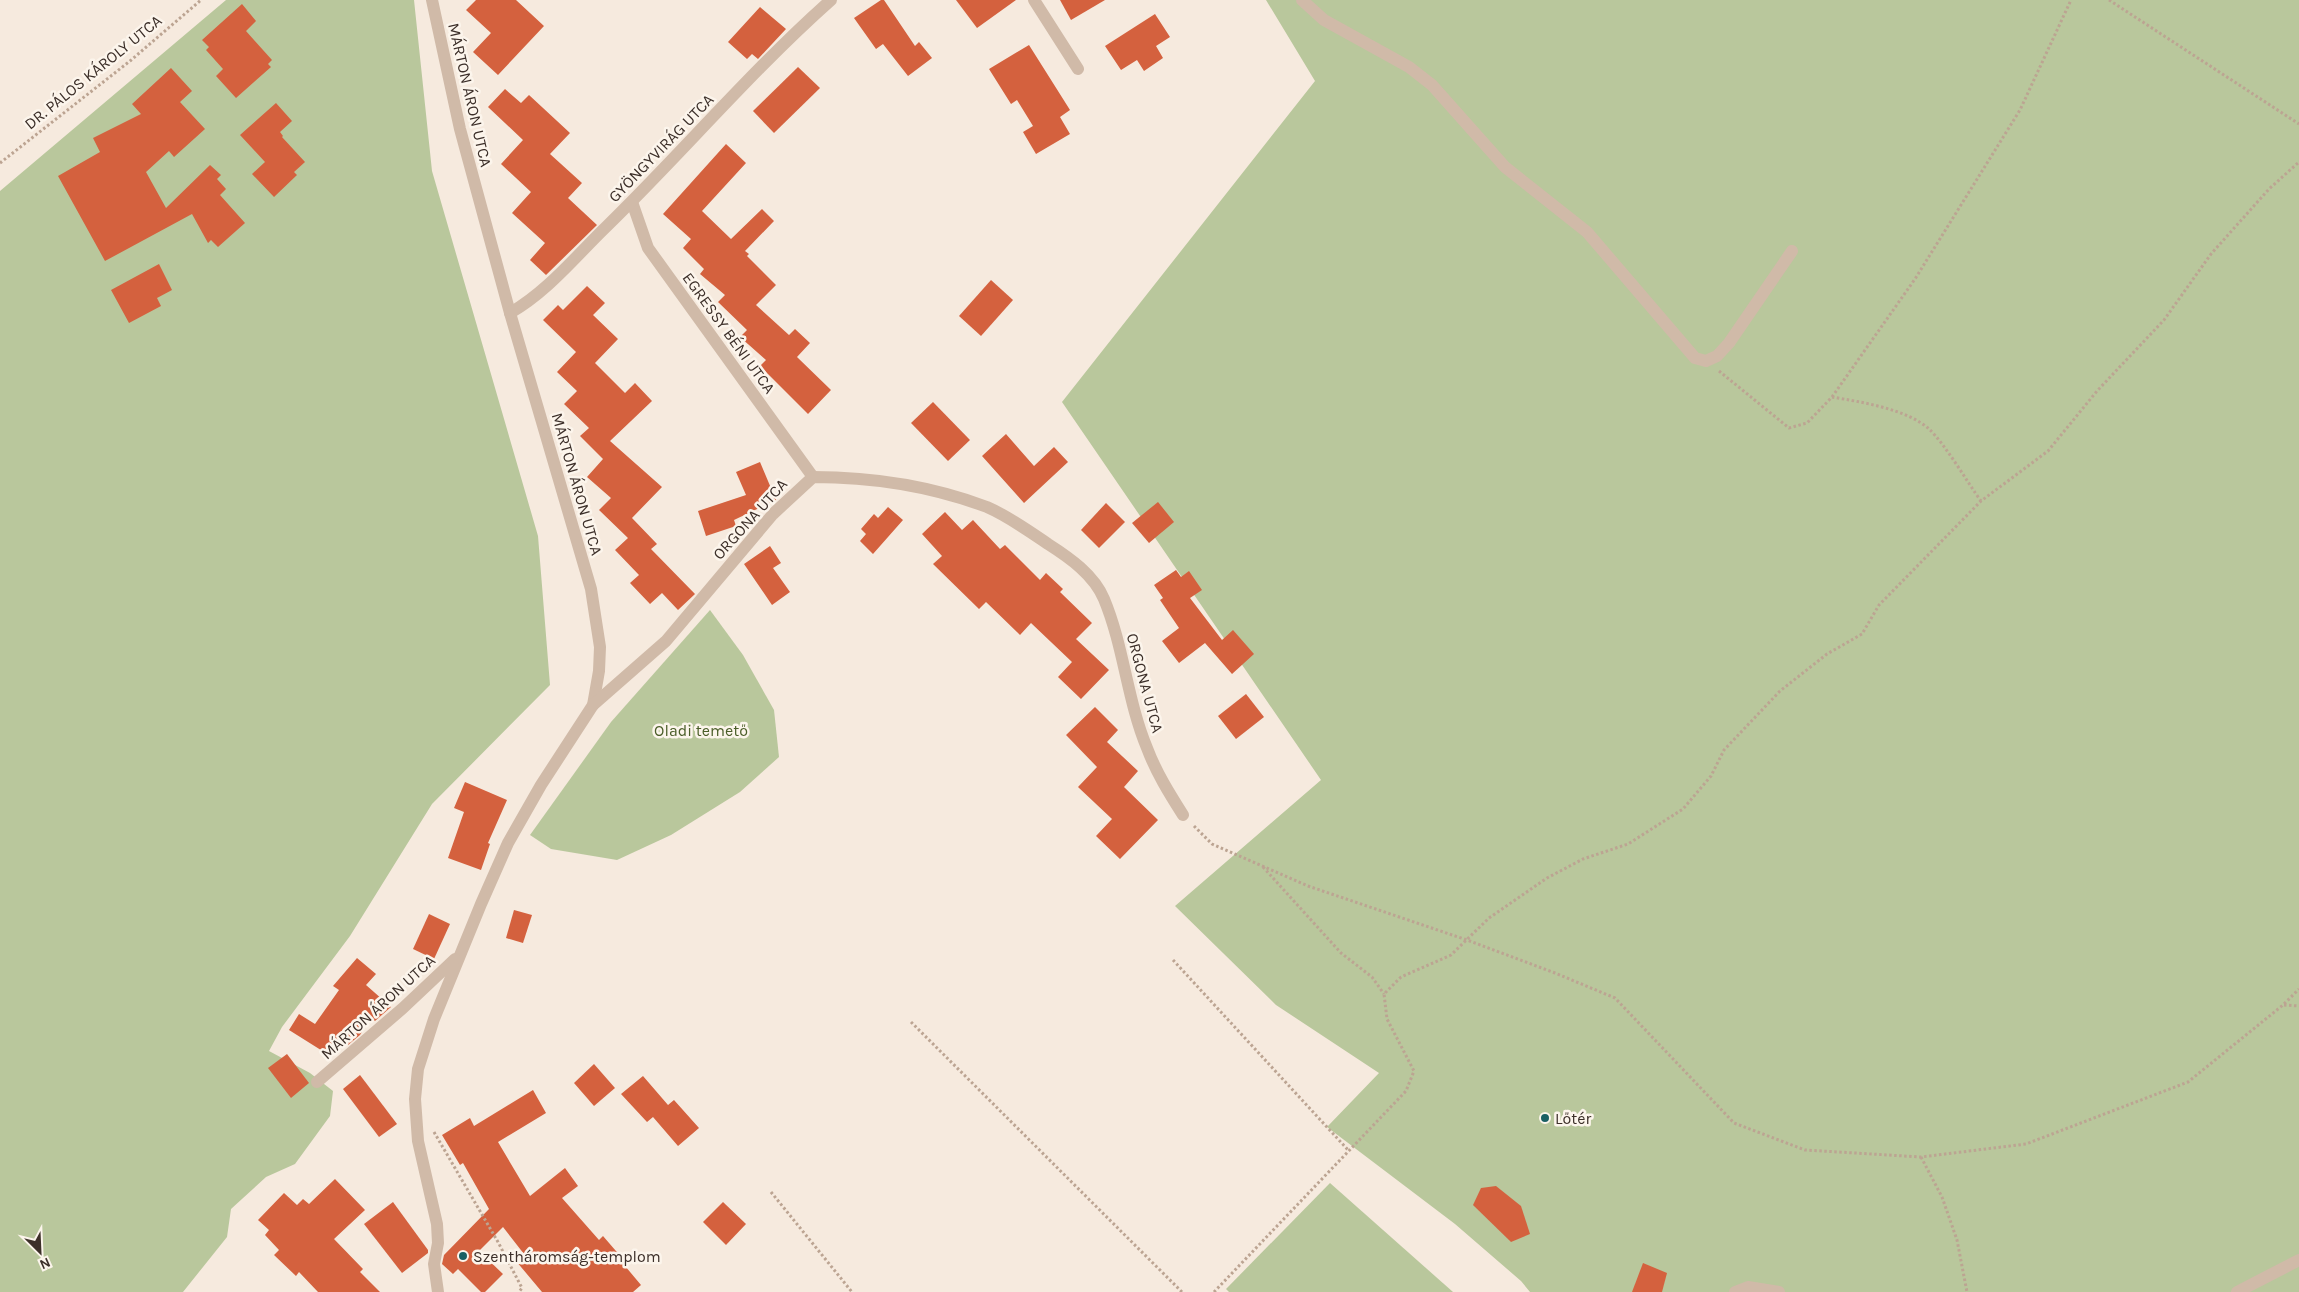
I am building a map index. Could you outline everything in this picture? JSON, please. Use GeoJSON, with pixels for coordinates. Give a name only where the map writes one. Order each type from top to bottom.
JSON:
{"type":"FeatureCollection","features":[{"type":"Feature","properties":{"kind":"street","name":"MÁRTON ÁRON UTCA"},"geometry":{"type":"LineString","coordinates":[[432,0],[460,130],[510,312],[591,588],[600,647],[599,671],[593,705],[541,785],[508,843],[434,1019],[418,1069],[415,1099],[418,1141],[437,1224],[438,1243],[434,1264],[438,1292]]}},
{"type":"Feature","properties":{"kind":"street","name":"GYÖNGYVIRÁG UTCA"},"geometry":{"type":"LineString","coordinates":[[510,312],[532,300],[632,202],[798,29],[830,0]]}},
{"type":"Feature","properties":{"kind":"street"},"geometry":{"type":"LineString","coordinates":[[1034,0],[1078,69]]}},
{"type":"Feature","properties":{"kind":"street"},"geometry":{"type":"LineString","coordinates":[[1302,0],[1324,20],[1408,67],[1432,85],[1505,167],[1587,232],[1695,358],[1706,361],[1717,356],[1729,343],[1792,250]]}},
{"type":"Feature","properties":{"kind":"street","name":"EGRESSY BÉNI UTCA"},"geometry":{"type":"LineString","coordinates":[[632,202],[648,248],[813,477]]}},
{"type":"Feature","properties":{"kind":"street","name":"ORGONA UTCA"},"geometry":{"type":"LineString","coordinates":[[593,705],[666,641],[773,514],[813,477],[856,477],[924,488],[988,508],[1069,558],[1089,576],[1103,598],[1146,747],[1161,780],[1182,815]]}},
{"type":"Feature","properties":{"kind":"street","name":"MÁRTON ÁRON UTCA"},"geometry":{"type":"LineString","coordinates":[[317,1082],[403,1008],[460,955]]}},
{"type":"Feature","properties":{"kind":"street"},"geometry":{"type":"LineString","coordinates":[[2237,1292],[2299,1260]]}},
{"type":"Feature","properties":{"kind":"street"},"geometry":{"type":"LineString","coordinates":[[1735,1292],[1748,1288],[1780,1292]]}},
{"type":"Feature","properties":{"kind":"path","name":"DR. PÁLOS KÁROLY UTCA"},"geometry":{"type":"LineString","coordinates":[[0,163],[130,61],[201,0]]}},
{"type":"Feature","properties":{"kind":"path"},"geometry":{"type":"LineString","coordinates":[[1706,361],[1789,428],[1807,423],[1832,397],[1915,279],[2020,110],[2071,0]]}},
{"type":"Feature","properties":{"kind":"path"},"geometry":{"type":"LineString","coordinates":[[2109,0],[2299,124]]}},
{"type":"Feature","properties":{"kind":"path"},"geometry":{"type":"LineString","coordinates":[[1384,994],[1401,977],[1451,956],[1489,918],[1547,878],[1583,859],[1628,844],[1683,809],[1711,776],[1724,750],[1780,691],[1827,654],[1862,634],[1879,605],[1981,501],[2048,451],[2097,391],[2164,320],[2211,254],[2269,189],[2299,162]]}},
{"type":"Feature","properties":{"kind":"path"},"geometry":{"type":"LineString","coordinates":[[1832,397],[1868,403],[1915,420],[1930,430],[1981,501]]}},
{"type":"Feature","properties":{"kind":"path"},"geometry":{"type":"LineString","coordinates":[[1182,815],[1212,844],[1308,886],[1556,972],[1615,998],[1734,1123],[1805,1150],[1920,1157],[2026,1144],[2188,1082],[2283,1005],[2299,988]]}},
{"type":"Feature","properties":{"kind":"path"},"geometry":{"type":"LineString","coordinates":[[1214,1292],[1406,1091],[1414,1071],[1387,1019],[1384,994],[1372,977],[1341,953],[1262,866]]}},
{"type":"Feature","properties":{"kind":"path"},"geometry":{"type":"LineString","coordinates":[[1173,960],[1349,1151]]}},
{"type":"Feature","properties":{"kind":"path"},"geometry":{"type":"LineString","coordinates":[[2283,1005],[2299,1006]]}},
{"type":"Feature","properties":{"kind":"path"},"geometry":{"type":"LineString","coordinates":[[912,1022],[1182,1292]]}},
{"type":"Feature","properties":{"kind":"path"},"geometry":{"type":"LineString","coordinates":[[433,1130],[498,1242],[522,1288],[519,1292]]}},
{"type":"Feature","properties":{"kind":"path"},"geometry":{"type":"LineString","coordinates":[[1920,1157],[1942,1197],[1957,1240],[1967,1292]]}},
{"type":"Feature","properties":{"kind":"path"},"geometry":{"type":"LineString","coordinates":[[771,1192],[852,1292]]}},
{"type":"Feature","properties":{"kind":"green space"},"geometry":{"type":"Polygon","coordinates":[[[226,0],[414,0],[432,171],[538,536],[550,685],[432,804],[350,936],[282,1027],[269,1051],[310,1073],[333,1091],[330,1116],[295,1164],[266,1177],[231,1209],[227,1237],[183,1292],[0,1292],[0,191],[226,0]]]}},
{"type":"Feature","properties":{"kind":"green space"},"geometry":{"type":"Polygon","coordinates":[[[1266,0],[2299,0],[2299,1292],[1530,1292],[1521,1281],[1455,1224],[1327,1127],[1379,1073],[1276,1005],[1175,906],[1321,780],[1062,402],[1315,81],[1266,0]]]}},
{"type":"Feature","properties":{"kind":"green space","name":"Oladi temető"},"geometry":{"type":"Polygon","coordinates":[[[710,610],[743,655],[774,710],[779,757],[740,792],[671,835],[617,860],[551,849],[530,835],[611,722],[710,610]]]}},
{"type":"Feature","properties":{"kind":"green space"},"geometry":{"type":"Polygon","coordinates":[[[1330,1183],[1453,1292],[1229,1292],[1226,1289],[1330,1183]]]}},
{"type":"Feature","properties":{"kind":"building"},"geometry":{"type":"Polygon","coordinates":[[[476,0],[516,0],[544,26],[498,75],[473,52],[491,33],[466,10],[476,0]]]}},
{"type":"Feature","properties":{"kind":"building"},"geometry":{"type":"Polygon","coordinates":[[[881,0],[884,0],[915,46],[919,42],[932,58],[908,76],[883,44],[876,49],[854,18],[881,0]]]}},
{"type":"Feature","properties":{"kind":"building"},"geometry":{"type":"Polygon","coordinates":[[[956,0],[1016,0],[977,28],[956,0]]]}},
{"type":"Feature","properties":{"kind":"building"},"geometry":{"type":"Polygon","coordinates":[[[1060,0],[1105,0],[1071,20],[1060,0]]]}},
{"type":"Feature","properties":{"kind":"building"},"geometry":{"type":"Polygon","coordinates":[[[242,4],[256,21],[246,31],[272,60],[268,64],[271,67],[236,98],[216,76],[223,69],[206,50],[209,47],[202,40],[242,4]]]}},
{"type":"Feature","properties":{"kind":"building"},"geometry":{"type":"Polygon","coordinates":[[[760,7],[786,29],[758,59],[752,54],[747,59],[728,42],[760,7]]]}},
{"type":"Feature","properties":{"kind":"building"},"geometry":{"type":"Polygon","coordinates":[[[1155,14],[1170,37],[1156,46],[1163,58],[1144,71],[1137,60],[1121,70],[1105,46],[1155,14]]]}},
{"type":"Feature","properties":{"kind":"building"},"geometry":{"type":"Polygon","coordinates":[[[1029,45],[1070,110],[1060,117],[1070,134],[1036,154],[1023,132],[1033,126],[1017,100],[1011,104],[989,69],[1029,45]]]}},
{"type":"Feature","properties":{"kind":"building"},"geometry":{"type":"Polygon","coordinates":[[[798,67],[820,88],[774,133],[753,111],[798,67]]]}},
{"type":"Feature","properties":{"kind":"building"},"geometry":{"type":"Polygon","coordinates":[[[171,68],[192,91],[180,102],[205,129],[174,157],[169,151],[146,172],[166,208],[210,165],[221,175],[217,179],[226,189],[220,195],[245,223],[218,247],[211,240],[208,243],[192,214],[105,261],[58,176],[100,152],[93,138],[141,114],[132,104],[171,68]]]}},
{"type":"Feature","properties":{"kind":"building"},"geometry":{"type":"Polygon","coordinates":[[[505,89],[521,103],[529,95],[570,133],[550,154],[582,183],[568,198],[597,225],[546,275],[530,260],[545,243],[512,213],[531,192],[501,164],[523,140],[488,107],[505,89]]]}},
{"type":"Feature","properties":{"kind":"building"},"geometry":{"type":"Polygon","coordinates":[[[276,103],[292,121],[280,132],[282,137],[305,162],[294,172],[297,175],[274,197],[252,174],[265,162],[240,135],[276,103]]]}},
{"type":"Feature","properties":{"kind":"building"},"geometry":{"type":"Polygon","coordinates":[[[726,144],[746,163],[702,211],[731,239],[762,209],[774,221],[745,251],[749,254],[747,256],[776,285],[756,305],[789,335],[795,329],[810,343],[797,357],[831,390],[808,414],[760,366],[766,360],[740,337],[747,330],[718,302],[725,295],[700,274],[704,269],[683,248],[691,239],[663,214],[726,144]]]}},
{"type":"Feature","properties":{"kind":"building"},"geometry":{"type":"Polygon","coordinates":[[[159,264],[172,290],[157,298],[161,306],[129,323],[111,290],[159,264]]]}},
{"type":"Feature","properties":{"kind":"building"},"geometry":{"type":"Polygon","coordinates":[[[991,280],[1013,300],[981,336],[959,316],[991,280]]]}},
{"type":"Feature","properties":{"kind":"building"},"geometry":{"type":"Polygon","coordinates":[[[587,286],[605,303],[593,315],[618,339],[595,363],[625,393],[635,383],[652,401],[610,441],[662,487],[632,518],[657,544],[651,549],[695,594],[678,610],[662,593],[650,604],[630,583],[639,575],[615,550],[628,538],[599,510],[611,498],[587,477],[603,459],[580,436],[589,428],[564,404],[577,391],[557,372],[576,352],[543,320],[558,305],[563,310],[587,286]]]}},
{"type":"Feature","properties":{"kind":"building"},"geometry":{"type":"Polygon","coordinates":[[[933,402],[970,440],[948,461],[911,423],[933,402]]]}},
{"type":"Feature","properties":{"kind":"building"},"geometry":{"type":"Polygon","coordinates":[[[1006,434],[1034,466],[1054,447],[1068,462],[1024,503],[982,456],[1006,434]]]}},
{"type":"Feature","properties":{"kind":"building"},"geometry":{"type":"Polygon","coordinates":[[[760,462],[776,500],[734,520],[736,526],[706,536],[698,511],[746,495],[736,472],[760,462]]]}},
{"type":"Feature","properties":{"kind":"building"},"geometry":{"type":"Polygon","coordinates":[[[1158,502],[1174,522],[1149,543],[1132,523],[1158,502]]]}},
{"type":"Feature","properties":{"kind":"building"},"geometry":{"type":"Polygon","coordinates":[[[1106,503],[1125,522],[1099,548],[1081,530],[1106,503]]]}},
{"type":"Feature","properties":{"kind":"building"},"geometry":{"type":"Polygon","coordinates":[[[888,507],[903,520],[873,554],[860,541],[866,534],[861,529],[874,514],[878,518],[888,507]]]}},
{"type":"Feature","properties":{"kind":"building"},"geometry":{"type":"Polygon","coordinates":[[[945,512],[962,530],[973,520],[1000,549],[1005,545],[1040,580],[1046,573],[1063,589],[1060,592],[1092,623],[1076,639],[1109,670],[1081,699],[1058,677],[1072,662],[1031,623],[1020,635],[986,602],[979,609],[933,564],[942,556],[922,534],[945,512]]]}},
{"type":"Feature","properties":{"kind":"building"},"geometry":{"type":"Polygon","coordinates":[[[770,546],[781,563],[773,568],[790,592],[772,605],[744,564],[770,546]]]}},
{"type":"Feature","properties":{"kind":"building"},"geometry":{"type":"Polygon","coordinates":[[[1176,570],[1181,577],[1189,571],[1202,590],[1190,598],[1222,640],[1233,630],[1254,654],[1232,674],[1205,643],[1179,663],[1162,641],[1179,628],[1160,600],[1163,598],[1154,585],[1176,570]]]}},
{"type":"Feature","properties":{"kind":"building"},"geometry":{"type":"Polygon","coordinates":[[[1246,694],[1264,717],[1236,739],[1218,716],[1246,694]]]}},
{"type":"Feature","properties":{"kind":"building"},"geometry":{"type":"Polygon","coordinates":[[[1095,707],[1118,730],[1107,742],[1138,771],[1124,787],[1158,820],[1120,859],[1096,836],[1112,819],[1078,787],[1097,767],[1066,735],[1095,707]]]}},
{"type":"Feature","properties":{"kind":"building"},"geometry":{"type":"Polygon","coordinates":[[[465,782],[507,800],[488,843],[490,844],[481,870],[448,858],[464,812],[454,808],[465,782]]]}},
{"type":"Feature","properties":{"kind":"building"},"geometry":{"type":"Polygon","coordinates":[[[514,910],[532,915],[523,943],[506,938],[514,910]]]}},
{"type":"Feature","properties":{"kind":"building"},"geometry":{"type":"Polygon","coordinates":[[[429,914],[450,924],[434,959],[413,949],[429,914]]]}},
{"type":"Feature","properties":{"kind":"building"},"geometry":{"type":"Polygon","coordinates":[[[357,958],[376,974],[366,985],[391,1007],[375,1021],[371,1018],[360,1035],[348,1045],[342,1041],[332,1057],[289,1030],[299,1014],[315,1024],[339,990],[333,986],[357,958]]]}},
{"type":"Feature","properties":{"kind":"building"},"geometry":{"type":"Polygon","coordinates":[[[287,1054],[309,1083],[291,1098],[268,1068],[287,1054]]]}},
{"type":"Feature","properties":{"kind":"building"},"geometry":{"type":"Polygon","coordinates":[[[594,1064],[615,1088],[594,1106],[574,1083],[594,1064]]]}},
{"type":"Feature","properties":{"kind":"building"},"geometry":{"type":"Polygon","coordinates":[[[360,1075],[397,1124],[379,1137],[343,1089],[360,1075]]]}},
{"type":"Feature","properties":{"kind":"building"},"geometry":{"type":"Polygon","coordinates":[[[643,1076],[668,1105],[674,1100],[699,1128],[678,1146],[653,1117],[647,1122],[621,1094],[643,1076]]]}},
{"type":"Feature","properties":{"kind":"building"},"geometry":{"type":"Polygon","coordinates":[[[533,1090],[546,1113],[498,1142],[530,1196],[565,1168],[578,1186],[562,1198],[599,1240],[603,1236],[622,1258],[620,1260],[641,1285],[633,1292],[542,1292],[516,1261],[524,1254],[503,1227],[479,1251],[503,1274],[485,1292],[481,1292],[458,1269],[453,1274],[442,1264],[444,1255],[489,1209],[463,1163],[460,1165],[442,1135],[470,1118],[474,1126],[533,1090]]]}},
{"type":"Feature","properties":{"kind":"building"},"geometry":{"type":"Polygon","coordinates":[[[335,1179],[365,1210],[334,1239],[363,1269],[360,1272],[380,1292],[318,1292],[299,1272],[296,1276],[274,1255],[279,1250],[265,1235],[269,1230],[258,1220],[284,1193],[297,1205],[303,1199],[309,1204],[335,1179]]]}},
{"type":"Feature","properties":{"kind":"building"},"geometry":{"type":"Polygon","coordinates":[[[1496,1186],[1521,1206],[1530,1234],[1511,1242],[1473,1205],[1481,1188],[1496,1186]]]}},
{"type":"Feature","properties":{"kind":"building"},"geometry":{"type":"Polygon","coordinates":[[[393,1202],[428,1250],[428,1253],[402,1273],[364,1224],[393,1202]]]}},
{"type":"Feature","properties":{"kind":"building"},"geometry":{"type":"Polygon","coordinates":[[[723,1202],[746,1224],[726,1245],[703,1222],[723,1202]]]}},
{"type":"Feature","properties":{"kind":"building"},"geometry":{"type":"Polygon","coordinates":[[[1643,1263],[1667,1273],[1662,1292],[1632,1292],[1643,1263]]]}},
{"type":"Feature","properties":{"kind":"place","name":"Lőtér"},"geometry":{"type":"Point","coordinates":[1545,1118]}},
{"type":"Feature","properties":{"kind":"place","name":"Szentháromság-templom"},"geometry":{"type":"Point","coordinates":[463,1256]}}]}
